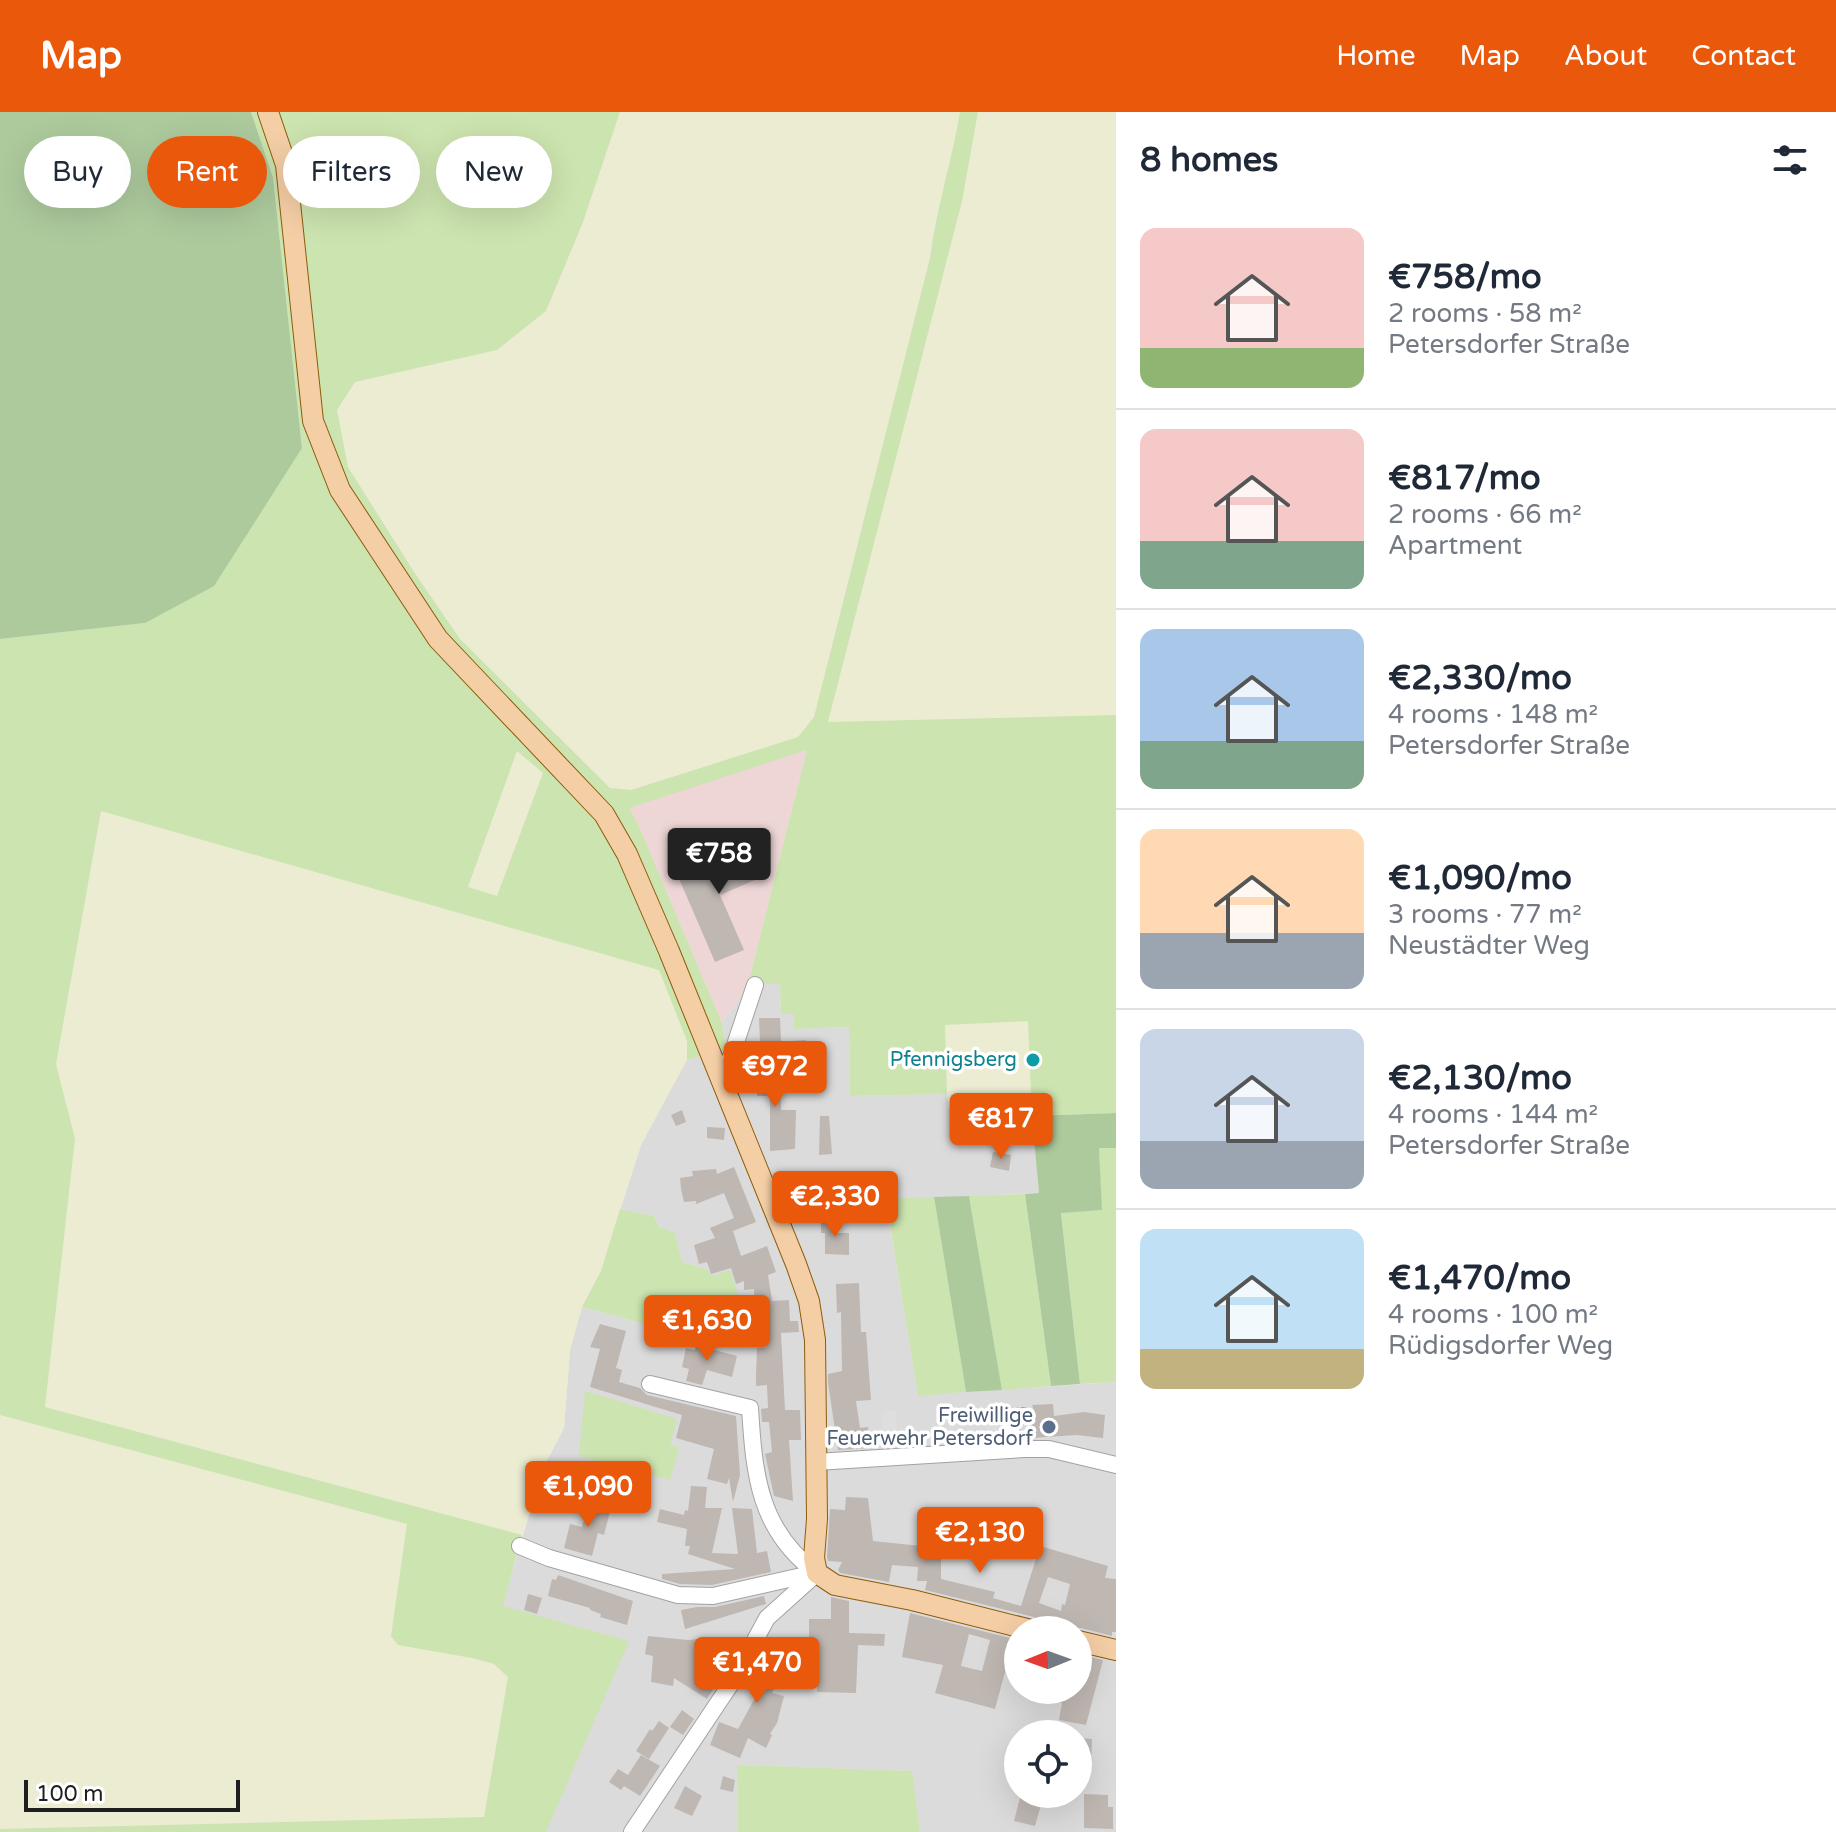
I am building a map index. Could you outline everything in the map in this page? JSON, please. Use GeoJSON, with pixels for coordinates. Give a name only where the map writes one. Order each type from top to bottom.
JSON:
{"type":"FeatureCollection","features":[{"type":"Feature","properties":{"kind":"main road"},"geometry":{"type":"LineString","coordinates":[[268,112],[286,165],[313,421],[340,490],[438,639],[604,814],[627,854],[718,1069],[809,1301],[815,1340],[817,1519],[814,1558],[817,1573],[835,1585],[1004,1623]]}},
{"type":"Feature","properties":{"kind":"main road"},"geometry":{"type":"LineString","coordinates":[[1092,1644],[1116,1650]]}},
{"type":"Feature","properties":{"kind":"street"},"geometry":{"type":"LineString","coordinates":[[718,1069],[730,1060],[755,985]]}},
{"type":"Feature","properties":{"kind":"street"},"geometry":{"type":"LineString","coordinates":[[650,1384],[750,1408],[753,1455],[761,1500],[797,1558],[817,1573]]}},
{"type":"Feature","properties":{"kind":"street"},"geometry":{"type":"LineString","coordinates":[[1003,1450],[1012,1436],[1010,1417],[1025,1416]]}},
{"type":"Feature","properties":{"kind":"street"},"geometry":{"type":"LineString","coordinates":[[816,1462],[1049,1449],[1116,1465]]}},
{"type":"Feature","properties":{"kind":"street"},"geometry":{"type":"LineString","coordinates":[[520,1546],[549,1558],[678,1595],[713,1596],[817,1573]]}},
{"type":"Feature","properties":{"kind":"street"},"geometry":{"type":"LineString","coordinates":[[632,1832],[734,1679],[767,1618],[817,1573]]}},
{"type":"Feature","properties":{"kind":"shaded area"},"geometry":{"type":"Polygon","coordinates":[[[807,750],[748,984],[722,1023],[639,826],[628,807],[807,750]]]}},
{"type":"Feature","properties":{"kind":"shaded area"},"geometry":{"type":"Polygon","coordinates":[[[748,984],[780,984],[781,1014],[794,1014],[795,1029],[849,1027],[850,1096],[947,1094],[949,1108],[1032,1105],[1039,1193],[886,1200],[918,1395],[1116,1382],[1116,1832],[920,1832],[911,1771],[737,1765],[738,1832],[546,1832],[553,1813],[502,1606],[543,1468],[564,1428],[570,1350],[582,1307],[740,1349],[707,1269],[682,1262],[675,1234],[659,1227],[654,1216],[620,1209],[641,1145],[687,1060],[726,1048],[722,1023],[748,984]]]}},
{"type":"Feature","properties":{"kind":"shaded area"},"geometry":{"type":"Polygon","coordinates":[[[997,1408],[998,1436],[986,1437],[984,1409],[997,1408]]]}},
{"type":"Feature","properties":{"kind":"shaded area"},"geometry":{"type":"Polygon","coordinates":[[[896,1410],[899,1452],[885,1453],[881,1412],[896,1410]]]}},
{"type":"Feature","properties":{"kind":"green space"},"geometry":{"type":"Polygon","coordinates":[[[0,112],[251,112],[259,136],[147,136],[147,208],[267,208],[267,159],[273,177],[302,448],[214,586],[145,623],[0,639],[0,112]]]}},
{"type":"Feature","properties":{"kind":"green space"},"geometry":{"type":"Polygon","coordinates":[[[251,112],[620,112],[583,222],[546,311],[497,350],[355,382],[337,410],[348,467],[460,639],[610,788],[631,790],[798,737],[814,717],[930,258],[960,112],[978,112],[962,201],[828,722],[1116,715],[1116,1113],[1032,1116],[1028,1021],[945,1025],[947,1094],[850,1096],[849,1027],[794,1029],[794,1014],[781,1014],[780,984],[748,984],[807,750],[629,808],[722,1023],[726,1048],[687,1060],[687,1041],[659,970],[101,811],[56,1064],[75,1139],[45,1407],[522,1535],[503,1606],[629,1641],[546,1832],[0,1832],[0,1829],[484,1817],[508,1677],[494,1664],[398,1645],[391,1636],[407,1524],[0,1415],[0,639],[145,623],[302,448],[273,177],[267,159],[267,136],[259,136],[251,112]],[[517,751],[468,887],[497,896],[543,773],[517,751]]]}},
{"type":"Feature","properties":{"kind":"green space"},"geometry":{"type":"Polygon","coordinates":[[[620,112],[960,112],[952,160],[934,226],[930,258],[814,718],[798,737],[630,790],[610,788],[460,639],[348,467],[337,410],[355,382],[497,350],[546,311],[583,222],[620,112]]]}},
{"type":"Feature","properties":{"kind":"green space"},"geometry":{"type":"Polygon","coordinates":[[[978,112],[1116,112],[1116,715],[828,722],[962,201],[978,112]]]}},
{"type":"Feature","properties":{"kind":"green space"},"geometry":{"type":"Polygon","coordinates":[[[518,750],[543,773],[498,896],[468,888],[518,750]]]}},
{"type":"Feature","properties":{"kind":"green space"},"geometry":{"type":"Polygon","coordinates":[[[101,811],[659,970],[687,1041],[687,1060],[641,1145],[601,1271],[582,1307],[570,1350],[564,1428],[543,1468],[522,1535],[45,1407],[75,1139],[56,1064],[101,811]]]}},
{"type":"Feature","properties":{"kind":"green space"},"geometry":{"type":"Polygon","coordinates":[[[1029,1021],[1032,1105],[948,1108],[945,1025],[1029,1021]]]}},
{"type":"Feature","properties":{"kind":"green space"},"geometry":{"type":"Polygon","coordinates":[[[1116,1113],[1116,1148],[1099,1148],[1102,1210],[1061,1213],[1080,1384],[1051,1386],[1025,1194],[1039,1193],[1032,1116],[1116,1113]]]}},
{"type":"Feature","properties":{"kind":"green space"},"geometry":{"type":"Polygon","coordinates":[[[1099,1148],[1116,1148],[1116,1382],[1080,1384],[1061,1212],[1101,1210],[1099,1148]]]}},
{"type":"Feature","properties":{"kind":"green space"},"geometry":{"type":"Polygon","coordinates":[[[1025,1194],[1051,1386],[1002,1390],[969,1196],[1025,1194]]]}},
{"type":"Feature","properties":{"kind":"green space"},"geometry":{"type":"Polygon","coordinates":[[[969,1196],[1002,1390],[966,1392],[934,1197],[969,1196]]]}},
{"type":"Feature","properties":{"kind":"green space"},"geometry":{"type":"Polygon","coordinates":[[[934,1197],[966,1392],[918,1396],[886,1199],[934,1197]]]}},
{"type":"Feature","properties":{"kind":"green space"},"geometry":{"type":"Polygon","coordinates":[[[620,1209],[654,1216],[659,1227],[675,1233],[682,1262],[707,1269],[711,1276],[730,1270],[747,1322],[739,1349],[582,1307],[601,1271],[620,1209]]]}},
{"type":"Feature","properties":{"kind":"green space"},"geometry":{"type":"Polygon","coordinates":[[[585,1391],[677,1419],[670,1445],[679,1448],[670,1480],[579,1456],[585,1391]]]}},
{"type":"Feature","properties":{"kind":"green space"},"geometry":{"type":"Polygon","coordinates":[[[0,1415],[407,1524],[391,1636],[494,1664],[508,1677],[484,1817],[0,1829],[0,1415]]]}},
{"type":"Feature","properties":{"kind":"green space"},"geometry":{"type":"Polygon","coordinates":[[[737,1765],[912,1771],[920,1832],[738,1832],[737,1765]]]}},
{"type":"Feature","properties":{"kind":"building"},"geometry":{"type":"Polygon","coordinates":[[[749,843],[764,876],[720,895],[744,950],[715,962],[677,874],[749,843]]]}},
{"type":"Feature","properties":{"kind":"building"},"geometry":{"type":"Polygon","coordinates":[[[759,1018],[780,1018],[781,1041],[760,1042],[759,1018]]]}},
{"type":"Feature","properties":{"kind":"building"},"geometry":{"type":"Polygon","coordinates":[[[806,1040],[809,1079],[795,1080],[793,1041],[806,1040]]]}},
{"type":"Feature","properties":{"kind":"building"},"geometry":{"type":"Polygon","coordinates":[[[744,1072],[780,1072],[781,1110],[796,1110],[795,1149],[770,1151],[770,1096],[757,1096],[757,1088],[744,1088],[744,1072]]]}},
{"type":"Feature","properties":{"kind":"building"},"geometry":{"type":"Polygon","coordinates":[[[682,1110],[686,1122],[676,1126],[671,1115],[682,1110]]]}},
{"type":"Feature","properties":{"kind":"building"},"geometry":{"type":"Polygon","coordinates":[[[820,1116],[829,1116],[832,1154],[819,1155],[820,1116]]]}},
{"type":"Feature","properties":{"kind":"building"},"geometry":{"type":"Polygon","coordinates":[[[707,1127],[725,1128],[724,1140],[707,1138],[707,1127]]]}},
{"type":"Feature","properties":{"kind":"building"},"geometry":{"type":"Polygon","coordinates":[[[993,1152],[1011,1155],[1009,1171],[990,1167],[993,1152]]]}},
{"type":"Feature","properties":{"kind":"building"},"geometry":{"type":"Polygon","coordinates":[[[734,1167],[756,1222],[733,1231],[741,1256],[767,1246],[776,1272],[768,1275],[772,1301],[789,1300],[790,1321],[798,1321],[799,1332],[781,1333],[785,1410],[800,1410],[801,1440],[789,1440],[793,1501],[774,1496],[765,1454],[772,1452],[769,1422],[762,1422],[761,1409],[768,1408],[767,1385],[756,1386],[757,1348],[766,1347],[764,1305],[755,1306],[754,1289],[744,1290],[744,1281],[736,1284],[731,1268],[711,1274],[707,1262],[699,1264],[694,1245],[715,1238],[710,1228],[734,1218],[724,1193],[696,1204],[696,1201],[684,1202],[681,1189],[680,1178],[693,1176],[692,1171],[716,1169],[717,1174],[734,1167]]]}},
{"type":"Feature","properties":{"kind":"building"},"geometry":{"type":"Polygon","coordinates":[[[821,1220],[835,1220],[835,1233],[849,1233],[849,1255],[825,1254],[825,1233],[821,1233],[821,1220]]]}},
{"type":"Feature","properties":{"kind":"building"},"geometry":{"type":"Polygon","coordinates":[[[859,1283],[861,1332],[866,1332],[871,1400],[856,1401],[860,1428],[868,1427],[870,1448],[838,1450],[828,1383],[828,1374],[842,1371],[841,1312],[837,1313],[836,1284],[859,1283]]]}},
{"type":"Feature","properties":{"kind":"building"},"geometry":{"type":"Polygon","coordinates":[[[600,1324],[626,1331],[616,1368],[622,1370],[619,1382],[640,1388],[647,1395],[736,1416],[740,1475],[733,1502],[729,1478],[727,1484],[707,1479],[714,1449],[676,1438],[682,1415],[590,1387],[600,1349],[590,1347],[600,1324]]]}},
{"type":"Feature","properties":{"kind":"building"},"geometry":{"type":"Polygon","coordinates":[[[696,1345],[737,1356],[732,1377],[707,1370],[702,1385],[686,1381],[689,1369],[682,1367],[686,1348],[695,1350],[696,1345]]]}},
{"type":"Feature","properties":{"kind":"building"},"geometry":{"type":"Polygon","coordinates":[[[1053,1404],[1054,1416],[1084,1412],[1105,1415],[1103,1438],[1077,1435],[1031,1438],[1030,1426],[1036,1416],[1032,1405],[1053,1404]]]}},
{"type":"Feature","properties":{"kind":"building"},"geometry":{"type":"Polygon","coordinates":[[[583,1465],[605,1471],[599,1491],[578,1485],[583,1465]]]}},
{"type":"Feature","properties":{"kind":"building"},"geometry":{"type":"Polygon","coordinates":[[[691,1486],[707,1487],[705,1508],[722,1508],[712,1553],[738,1554],[732,1508],[752,1509],[757,1553],[767,1551],[771,1572],[712,1585],[680,1584],[662,1579],[662,1574],[735,1569],[688,1554],[690,1546],[685,1546],[687,1529],[657,1522],[660,1509],[684,1515],[685,1510],[688,1511],[691,1486]]]}},
{"type":"Feature","properties":{"kind":"building"},"geometry":{"type":"Polygon","coordinates":[[[846,1497],[868,1498],[873,1541],[921,1546],[921,1540],[941,1540],[941,1579],[995,1592],[993,1598],[1021,1606],[1040,1546],[1108,1566],[1105,1578],[1116,1579],[1116,1632],[1112,1632],[1112,1636],[1092,1631],[1092,1616],[1030,1616],[925,1590],[927,1581],[917,1581],[918,1567],[892,1565],[889,1582],[840,1573],[838,1570],[842,1562],[828,1561],[827,1557],[830,1509],[845,1510],[846,1497]],[[1048,1577],[1039,1603],[1061,1611],[1062,1604],[1065,1605],[1070,1584],[1048,1577]]]}},
{"type":"Feature","properties":{"kind":"building"},"geometry":{"type":"Polygon","coordinates":[[[589,1501],[611,1507],[604,1535],[598,1533],[592,1556],[564,1548],[570,1524],[582,1527],[589,1501]]]}},
{"type":"Feature","properties":{"kind":"building"},"geometry":{"type":"Polygon","coordinates":[[[558,1575],[633,1601],[627,1625],[600,1617],[601,1614],[590,1608],[548,1596],[552,1579],[556,1580],[558,1575]]]}},
{"type":"Feature","properties":{"kind":"building"},"geometry":{"type":"Polygon","coordinates":[[[528,1594],[542,1598],[537,1614],[524,1610],[528,1594]]]}},
{"type":"Feature","properties":{"kind":"building"},"geometry":{"type":"Polygon","coordinates":[[[764,1596],[766,1604],[685,1629],[681,1610],[715,1607],[764,1596]]]}},
{"type":"Feature","properties":{"kind":"building"},"geometry":{"type":"Polygon","coordinates":[[[831,1597],[849,1601],[849,1633],[885,1634],[884,1646],[858,1645],[856,1693],[817,1692],[818,1647],[809,1647],[809,1619],[831,1619],[831,1597]]]}},
{"type":"Feature","properties":{"kind":"building"},"geometry":{"type":"Polygon","coordinates":[[[910,1613],[1004,1636],[1004,1676],[995,1709],[935,1693],[943,1665],[902,1657],[910,1613]],[[969,1634],[961,1666],[982,1671],[990,1640],[969,1634]]]}},
{"type":"Feature","properties":{"kind":"building"},"geometry":{"type":"Polygon","coordinates":[[[648,1636],[688,1640],[725,1637],[740,1646],[707,1699],[674,1678],[673,1686],[651,1682],[653,1656],[645,1654],[648,1636]]]}},
{"type":"Feature","properties":{"kind":"building"},"geometry":{"type":"Polygon","coordinates":[[[776,1641],[789,1648],[781,1663],[786,1665],[772,1693],[784,1696],[766,1748],[748,1738],[740,1758],[710,1745],[719,1722],[738,1729],[761,1687],[746,1680],[766,1644],[773,1647],[776,1641]]]}},
{"type":"Feature","properties":{"kind":"building"},"geometry":{"type":"Polygon","coordinates":[[[1092,1657],[1103,1660],[1092,1702],[1092,1657]]]}},
{"type":"Feature","properties":{"kind":"building"},"geometry":{"type":"Polygon","coordinates":[[[1062,1704],[1091,1704],[1087,1720],[1059,1720],[1062,1704]]]}},
{"type":"Feature","properties":{"kind":"building"},"geometry":{"type":"Polygon","coordinates":[[[682,1710],[694,1719],[683,1735],[670,1727],[682,1710]]]}},
{"type":"Feature","properties":{"kind":"building"},"geometry":{"type":"Polygon","coordinates":[[[659,1721],[669,1728],[649,1759],[636,1751],[659,1721]]]}},
{"type":"Feature","properties":{"kind":"building"},"geometry":{"type":"Polygon","coordinates":[[[641,1755],[660,1766],[640,1796],[624,1786],[621,1790],[609,1782],[618,1769],[628,1775],[641,1755]]]}},
{"type":"Feature","properties":{"kind":"building"},"geometry":{"type":"Polygon","coordinates":[[[723,1776],[735,1780],[733,1792],[720,1789],[723,1776]]]}},
{"type":"Feature","properties":{"kind":"building"},"geometry":{"type":"Polygon","coordinates":[[[685,1786],[702,1796],[692,1816],[674,1808],[685,1786]]]}},
{"type":"Feature","properties":{"kind":"building"},"geometry":{"type":"Polygon","coordinates":[[[1092,1794],[1108,1795],[1108,1807],[1113,1807],[1113,1829],[1084,1828],[1084,1808],[1092,1808],[1092,1794]]]}},
{"type":"Feature","properties":{"kind":"building"},"geometry":{"type":"Polygon","coordinates":[[[1017,1808],[1040,1808],[1035,1826],[1014,1821],[1017,1808]]]}},
{"type":"Feature","properties":{"kind":"place","name":"Pfennigsberg"},"geometry":{"type":"Point","coordinates":[1033,1060]}},
{"type":"Feature","properties":{"kind":"place","name":"Freiwillige Feuerwehr Petersdorf"},"geometry":{"type":"Point","coordinates":[1049,1427]}}]}
